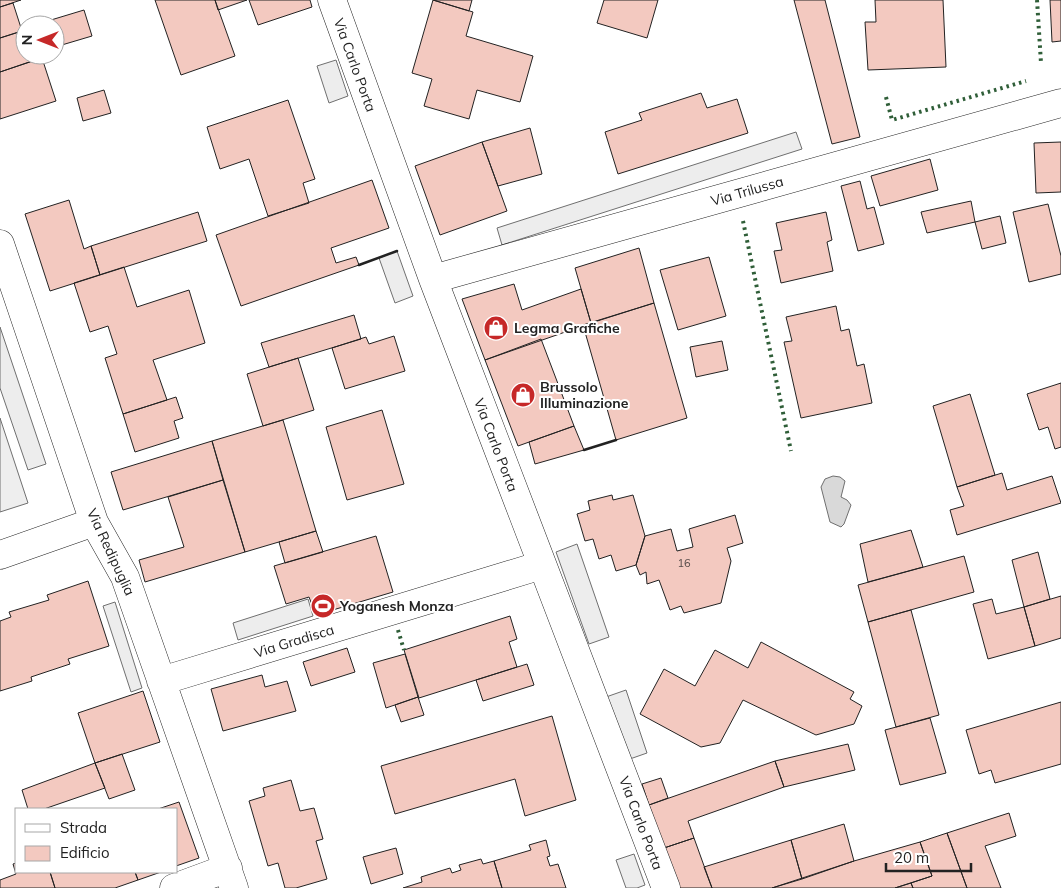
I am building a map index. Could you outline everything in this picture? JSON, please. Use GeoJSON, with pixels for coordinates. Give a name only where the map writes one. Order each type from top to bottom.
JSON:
{"type":"FeatureCollection","features":[{"type":"Feature","properties":{"kind":"street","name":"Via Carlo Porta"},"geometry":{"type":"LineString","coordinates":[[332,0],[433,279],[666,888]]}},
{"type":"Feature","properties":{"kind":"street","name":"Via Trilussa"},"geometry":{"type":"LineString","coordinates":[[433,279],[1061,103]]}},
{"type":"Feature","properties":{"kind":"street","name":"Via Redipuglia"},"geometry":{"type":"LineString","coordinates":[[0,244],[94,522],[125,577],[231,878]]}},
{"type":"Feature","properties":{"kind":"street"},"geometry":{"type":"LineString","coordinates":[[0,555],[94,522]]}},
{"type":"Feature","properties":{"kind":"street","name":"Via Gradisca"},"geometry":{"type":"LineString","coordinates":[[161,681],[542,565]]}},
{"type":"Feature","properties":{"kind":"street"},"geometry":{"type":"LineString","coordinates":[[174,888],[231,878]]}},
{"type":"Feature","properties":{"kind":"shaded area"},"geometry":{"type":"Polygon","coordinates":[[[336,60],[348,96],[329,103],[317,66],[336,60]]]}},
{"type":"Feature","properties":{"kind":"shaded area"},"geometry":{"type":"Polygon","coordinates":[[[796,132],[802,149],[502,245],[497,228],[796,132]]]}},
{"type":"Feature","properties":{"kind":"shaded area"},"geometry":{"type":"Polygon","coordinates":[[[397,251],[413,296],[395,303],[379,258],[397,251]]]}},
{"type":"Feature","properties":{"kind":"shaded area"},"geometry":{"type":"Polygon","coordinates":[[[0,327],[46,464],[28,470],[0,388],[0,327]]]}},
{"type":"Feature","properties":{"kind":"shaded area"},"geometry":{"type":"Polygon","coordinates":[[[0,418],[28,503],[0,512],[0,418]]]}},
{"type":"Feature","properties":{"kind":"shaded area"},"geometry":{"type":"Polygon","coordinates":[[[833,476],[840,477],[845,481],[841,497],[851,505],[841,527],[830,522],[821,487],[825,479],[833,476]]]}},
{"type":"Feature","properties":{"kind":"shaded area"},"geometry":{"type":"Polygon","coordinates":[[[577,544],[609,637],[589,644],[556,552],[577,544]]]}},
{"type":"Feature","properties":{"kind":"shaded area"},"geometry":{"type":"Polygon","coordinates":[[[308,599],[313,616],[238,640],[233,623],[308,599]]]}},
{"type":"Feature","properties":{"kind":"shaded area"},"geometry":{"type":"Polygon","coordinates":[[[115,602],[142,688],[131,692],[103,606],[115,602]]]}},
{"type":"Feature","properties":{"kind":"shaded area"},"geometry":{"type":"Polygon","coordinates":[[[626,690],[647,753],[627,760],[606,697],[626,690]]]}},
{"type":"Feature","properties":{"kind":"shaded area"},"geometry":{"type":"Polygon","coordinates":[[[634,854],[645,885],[637,888],[626,888],[616,860],[634,854]]]}},
{"type":"Feature","properties":{"kind":"building"},"geometry":{"type":"Polygon","coordinates":[[[0,0],[21,0],[0,7],[0,0]]]}},
{"type":"Feature","properties":{"kind":"building"},"geometry":{"type":"Polygon","coordinates":[[[155,0],[215,0],[235,56],[181,75],[155,0]]]}},
{"type":"Feature","properties":{"kind":"building"},"geometry":{"type":"Polygon","coordinates":[[[215,0],[247,0],[218,10],[215,0]]]}},
{"type":"Feature","properties":{"kind":"building"},"geometry":{"type":"Polygon","coordinates":[[[249,0],[310,0],[312,7],[258,25],[249,0]]]}},
{"type":"Feature","properties":{"kind":"building"},"geometry":{"type":"Polygon","coordinates":[[[433,0],[473,12],[466,36],[533,56],[520,102],[477,90],[469,119],[424,106],[432,79],[412,73],[433,0]]]}},
{"type":"Feature","properties":{"kind":"building"},"geometry":{"type":"Polygon","coordinates":[[[433,0],[472,0],[469,11],[433,0]]]}},
{"type":"Feature","properties":{"kind":"building"},"geometry":{"type":"Polygon","coordinates":[[[604,0],[658,0],[647,38],[597,23],[604,0]]]}},
{"type":"Feature","properties":{"kind":"building"},"geometry":{"type":"Polygon","coordinates":[[[794,0],[825,0],[860,137],[832,144],[794,0]]]}},
{"type":"Feature","properties":{"kind":"building"},"geometry":{"type":"Polygon","coordinates":[[[875,0],[943,0],[946,67],[868,70],[865,22],[876,22],[875,0]]]}},
{"type":"Feature","properties":{"kind":"building"},"geometry":{"type":"Polygon","coordinates":[[[1050,0],[1061,0],[1061,41],[1052,42],[1050,0]]]}},
{"type":"Feature","properties":{"kind":"building"},"geometry":{"type":"Polygon","coordinates":[[[13,3],[17,15],[15,15],[15,33],[0,38],[0,7],[13,3]]]}},
{"type":"Feature","properties":{"kind":"building"},"geometry":{"type":"Polygon","coordinates":[[[84,10],[92,36],[65,44],[65,16],[84,10]]]}},
{"type":"Feature","properties":{"kind":"building"},"geometry":{"type":"Polygon","coordinates":[[[15,33],[15,65],[20,65],[0,72],[0,38],[15,33]]]}},
{"type":"Feature","properties":{"kind":"building"},"geometry":{"type":"Polygon","coordinates":[[[21,65],[44,65],[56,101],[0,119],[0,72],[21,65]]]}},
{"type":"Feature","properties":{"kind":"building"},"geometry":{"type":"Polygon","coordinates":[[[104,90],[111,113],[83,121],[77,98],[104,90]]]}},
{"type":"Feature","properties":{"kind":"building"},"geometry":{"type":"Polygon","coordinates":[[[701,93],[707,108],[737,99],[748,133],[618,174],[605,132],[642,120],[639,113],[701,93]]]}},
{"type":"Feature","properties":{"kind":"building"},"geometry":{"type":"Polygon","coordinates":[[[288,100],[315,179],[303,183],[309,203],[268,216],[249,159],[220,169],[207,127],[288,100]]]}},
{"type":"Feature","properties":{"kind":"building"},"geometry":{"type":"Polygon","coordinates":[[[530,128],[542,174],[498,186],[482,142],[530,128]]]}},
{"type":"Feature","properties":{"kind":"building"},"geometry":{"type":"Polygon","coordinates":[[[482,142],[507,211],[440,235],[415,166],[482,142]]]}},
{"type":"Feature","properties":{"kind":"building"},"geometry":{"type":"Polygon","coordinates":[[[1061,142],[1061,192],[1036,193],[1034,143],[1061,142]]]}},
{"type":"Feature","properties":{"kind":"building"},"geometry":{"type":"Polygon","coordinates":[[[930,159],[938,190],[880,206],[871,176],[930,159]]]}},
{"type":"Feature","properties":{"kind":"building"},"geometry":{"type":"Polygon","coordinates":[[[372,180],[389,228],[331,248],[336,263],[356,257],[359,265],[241,306],[216,235],[372,180]]]}},
{"type":"Feature","properties":{"kind":"building"},"geometry":{"type":"Polygon","coordinates":[[[860,181],[867,209],[874,207],[884,244],[858,251],[841,186],[860,181]]]}},
{"type":"Feature","properties":{"kind":"building"},"geometry":{"type":"Polygon","coordinates":[[[69,200],[84,249],[91,246],[100,275],[50,291],[25,214],[69,200]]]}},
{"type":"Feature","properties":{"kind":"building"},"geometry":{"type":"Polygon","coordinates":[[[971,201],[975,222],[927,233],[921,212],[971,201]]]}},
{"type":"Feature","properties":{"kind":"building"},"geometry":{"type":"Polygon","coordinates":[[[1048,204],[1061,256],[1061,274],[1029,282],[1013,212],[1048,204]]]}},
{"type":"Feature","properties":{"kind":"building"},"geometry":{"type":"Polygon","coordinates":[[[198,212],[207,241],[100,275],[91,246],[198,212]]]}},
{"type":"Feature","properties":{"kind":"building"},"geometry":{"type":"Polygon","coordinates":[[[826,212],[832,240],[827,242],[833,271],[781,283],[774,251],[782,250],[776,223],[826,212]]]}},
{"type":"Feature","properties":{"kind":"building"},"geometry":{"type":"Polygon","coordinates":[[[1000,216],[1006,243],[982,249],[975,222],[1000,216]]]}},
{"type":"Feature","properties":{"kind":"building"},"geometry":{"type":"Polygon","coordinates":[[[639,248],[654,303],[591,323],[575,268],[639,248]]]}},
{"type":"Feature","properties":{"kind":"building"},"geometry":{"type":"Polygon","coordinates":[[[709,257],[726,316],[678,330],[660,270],[709,257]]]}},
{"type":"Feature","properties":{"kind":"building"},"geometry":{"type":"Polygon","coordinates":[[[124,267],[137,307],[189,290],[205,343],[153,360],[167,400],[123,414],[105,358],[117,354],[108,326],[90,332],[74,283],[124,267]]]}},
{"type":"Feature","properties":{"kind":"building"},"geometry":{"type":"Polygon","coordinates":[[[514,284],[522,310],[581,289],[591,323],[485,360],[462,299],[514,284]]]}},
{"type":"Feature","properties":{"kind":"building"},"geometry":{"type":"Polygon","coordinates":[[[654,303],[687,418],[616,440],[583,325],[654,303]]]}},
{"type":"Feature","properties":{"kind":"building"},"geometry":{"type":"Polygon","coordinates":[[[836,306],[841,331],[849,329],[857,366],[864,364],[872,403],[801,418],[784,342],[792,341],[786,317],[836,306]]]}},
{"type":"Feature","properties":{"kind":"building"},"geometry":{"type":"Polygon","coordinates":[[[354,315],[361,339],[269,367],[261,343],[354,315]]]}},
{"type":"Feature","properties":{"kind":"building"},"geometry":{"type":"Polygon","coordinates":[[[394,336],[405,371],[345,389],[332,348],[366,337],[369,344],[394,336]]]}},
{"type":"Feature","properties":{"kind":"building"},"geometry":{"type":"Polygon","coordinates":[[[541,339],[574,426],[518,446],[485,360],[541,339]]]}},
{"type":"Feature","properties":{"kind":"building"},"geometry":{"type":"Polygon","coordinates":[[[722,341],[728,370],[696,377],[690,347],[722,341]]]}},
{"type":"Feature","properties":{"kind":"building"},"geometry":{"type":"Polygon","coordinates":[[[298,358],[314,410],[263,426],[247,374],[298,358]]]}},
{"type":"Feature","properties":{"kind":"building"},"geometry":{"type":"Polygon","coordinates":[[[1061,383],[1061,447],[1055,449],[1048,427],[1039,430],[1027,394],[1061,383]]]}},
{"type":"Feature","properties":{"kind":"building"},"geometry":{"type":"Polygon","coordinates":[[[970,394],[995,475],[957,487],[933,406],[970,394]]]}},
{"type":"Feature","properties":{"kind":"building"},"geometry":{"type":"Polygon","coordinates":[[[176,397],[183,418],[174,421],[179,438],[135,452],[123,414],[176,397]]]}},
{"type":"Feature","properties":{"kind":"building"},"geometry":{"type":"Polygon","coordinates":[[[382,410],[404,484],[347,500],[326,427],[382,410]]]}},
{"type":"Feature","properties":{"kind":"building"},"geometry":{"type":"Polygon","coordinates":[[[283,420],[316,531],[245,552],[212,441],[283,420]]]}},
{"type":"Feature","properties":{"kind":"building"},"geometry":{"type":"Polygon","coordinates":[[[574,426],[584,450],[535,464],[529,442],[574,426]]]}},
{"type":"Feature","properties":{"kind":"building"},"geometry":{"type":"Polygon","coordinates":[[[212,441],[223,480],[123,510],[111,472],[212,441]]]}},
{"type":"Feature","properties":{"kind":"building"},"geometry":{"type":"Polygon","coordinates":[[[1002,473],[1007,490],[1052,476],[1061,503],[957,535],[950,510],[964,506],[957,487],[1002,473]]]}},
{"type":"Feature","properties":{"kind":"building"},"geometry":{"type":"Polygon","coordinates":[[[223,480],[245,552],[145,582],[139,560],[184,547],[168,497],[223,480]]]}},
{"type":"Feature","properties":{"kind":"building"},"geometry":{"type":"Polygon","coordinates":[[[612,495],[613,500],[633,495],[645,536],[636,565],[616,571],[611,555],[599,559],[593,539],[585,541],[577,514],[590,510],[588,501],[612,495]]]}},
{"type":"Feature","properties":{"kind":"building"},"geometry":{"type":"Polygon","coordinates":[[[735,515],[743,543],[727,548],[731,561],[721,603],[684,613],[681,606],[670,610],[659,580],[647,584],[646,572],[640,575],[636,565],[645,536],[671,529],[677,551],[693,547],[689,529],[735,515]]]}},
{"type":"Feature","properties":{"kind":"building"},"geometry":{"type":"Polygon","coordinates":[[[911,530],[923,567],[868,582],[860,544],[911,530]]]}},
{"type":"Feature","properties":{"kind":"building"},"geometry":{"type":"Polygon","coordinates":[[[316,531],[323,552],[285,563],[279,542],[316,531]]]}},
{"type":"Feature","properties":{"kind":"building"},"geometry":{"type":"Polygon","coordinates":[[[376,536],[393,592],[316,615],[309,597],[286,604],[274,566],[376,536]]]}},
{"type":"Feature","properties":{"kind":"building"},"geometry":{"type":"Polygon","coordinates":[[[1038,552],[1050,599],[1024,607],[1012,560],[1038,552]]]}},
{"type":"Feature","properties":{"kind":"building"},"geometry":{"type":"Polygon","coordinates":[[[964,556],[974,592],[868,622],[858,585],[964,556]]]}},
{"type":"Feature","properties":{"kind":"building"},"geometry":{"type":"Polygon","coordinates":[[[88,581],[109,646],[68,659],[70,664],[31,677],[32,681],[0,691],[0,621],[11,617],[9,612],[49,600],[47,595],[88,581]]]}},
{"type":"Feature","properties":{"kind":"building"},"geometry":{"type":"Polygon","coordinates":[[[1061,596],[1061,638],[1035,646],[1024,607],[1061,596]]]}},
{"type":"Feature","properties":{"kind":"building"},"geometry":{"type":"Polygon","coordinates":[[[992,599],[996,614],[1024,607],[1035,646],[988,659],[973,604],[992,599]]]}},
{"type":"Feature","properties":{"kind":"building"},"geometry":{"type":"Polygon","coordinates":[[[911,610],[939,715],[896,727],[868,622],[911,610]]]}},
{"type":"Feature","properties":{"kind":"building"},"geometry":{"type":"Polygon","coordinates":[[[510,616],[517,639],[509,642],[517,667],[419,698],[404,650],[510,616]]]}},
{"type":"Feature","properties":{"kind":"building"},"geometry":{"type":"Polygon","coordinates":[[[761,642],[854,692],[850,699],[862,706],[854,724],[816,735],[743,700],[720,743],[701,747],[640,714],[664,669],[695,686],[715,650],[748,668],[761,642]]]}},
{"type":"Feature","properties":{"kind":"building"},"geometry":{"type":"Polygon","coordinates":[[[347,648],[355,672],[311,686],[303,662],[347,648]]]}},
{"type":"Feature","properties":{"kind":"building"},"geometry":{"type":"Polygon","coordinates":[[[405,654],[418,697],[386,708],[373,663],[405,654]]]}},
{"type":"Feature","properties":{"kind":"building"},"geometry":{"type":"Polygon","coordinates":[[[527,664],[534,685],[483,701],[476,680],[527,664]]]}},
{"type":"Feature","properties":{"kind":"building"},"geometry":{"type":"Polygon","coordinates":[[[262,675],[265,687],[287,681],[296,711],[223,731],[211,689],[262,675]]]}},
{"type":"Feature","properties":{"kind":"building"},"geometry":{"type":"Polygon","coordinates":[[[143,691],[160,742],[95,763],[78,713],[143,691]]]}},
{"type":"Feature","properties":{"kind":"building"},"geometry":{"type":"Polygon","coordinates":[[[418,697],[424,715],[401,722],[395,705],[418,697]]]}},
{"type":"Feature","properties":{"kind":"building"},"geometry":{"type":"Polygon","coordinates":[[[1061,702],[1061,764],[995,783],[991,770],[979,774],[966,730],[1061,702]]]}},
{"type":"Feature","properties":{"kind":"building"},"geometry":{"type":"Polygon","coordinates":[[[552,716],[576,800],[525,816],[515,779],[395,814],[381,766],[552,716]]]}},
{"type":"Feature","properties":{"kind":"building"},"geometry":{"type":"Polygon","coordinates":[[[930,718],[946,773],[900,785],[885,730],[930,718]]]}},
{"type":"Feature","properties":{"kind":"building"},"geometry":{"type":"Polygon","coordinates":[[[848,744],[855,770],[784,787],[775,761],[848,744]]]}},
{"type":"Feature","properties":{"kind":"building"},"geometry":{"type":"Polygon","coordinates":[[[122,754],[135,790],[109,799],[95,763],[122,754]]]}},
{"type":"Feature","properties":{"kind":"building"},"geometry":{"type":"Polygon","coordinates":[[[775,761],[784,787],[688,821],[694,838],[664,848],[649,805],[775,761]]]}},
{"type":"Feature","properties":{"kind":"building"},"geometry":{"type":"Polygon","coordinates":[[[95,763],[105,788],[47,808],[28,808],[22,790],[95,763]]]}},
{"type":"Feature","properties":{"kind":"building"},"geometry":{"type":"Polygon","coordinates":[[[661,778],[668,798],[649,805],[642,784],[661,778]]]}},
{"type":"Feature","properties":{"kind":"building"},"geometry":{"type":"Polygon","coordinates":[[[291,780],[300,811],[314,808],[323,839],[316,841],[327,879],[296,888],[285,888],[278,863],[268,866],[249,801],[265,796],[263,788],[291,780]]]}},
{"type":"Feature","properties":{"kind":"building"},"geometry":{"type":"Polygon","coordinates":[[[179,802],[199,858],[178,865],[178,808],[161,808],[179,802]]]}},
{"type":"Feature","properties":{"kind":"building"},"geometry":{"type":"Polygon","coordinates":[[[1009,813],[1016,836],[985,846],[1001,888],[967,888],[947,833],[1009,813]]]}},
{"type":"Feature","properties":{"kind":"building"},"geometry":{"type":"Polygon","coordinates":[[[844,824],[854,861],[802,879],[791,840],[844,824]]]}},
{"type":"Feature","properties":{"kind":"building"},"geometry":{"type":"Polygon","coordinates":[[[947,833],[967,888],[913,888],[911,883],[932,876],[920,842],[947,833]]]}},
{"type":"Feature","properties":{"kind":"building"},"geometry":{"type":"Polygon","coordinates":[[[694,838],[712,888],[678,888],[664,848],[694,838]]]}},
{"type":"Feature","properties":{"kind":"building"},"geometry":{"type":"Polygon","coordinates":[[[546,840],[550,856],[547,857],[550,866],[558,864],[566,888],[502,888],[494,861],[531,850],[529,845],[546,840]]]}},
{"type":"Feature","properties":{"kind":"building"},"geometry":{"type":"Polygon","coordinates":[[[791,840],[802,879],[772,888],[712,888],[704,867],[791,840]]]}},
{"type":"Feature","properties":{"kind":"building"},"geometry":{"type":"Polygon","coordinates":[[[920,842],[932,876],[895,888],[772,888],[854,861],[920,842]]]}},
{"type":"Feature","properties":{"kind":"building"},"geometry":{"type":"Polygon","coordinates":[[[396,848],[403,874],[371,884],[363,857],[396,848]]]}},
{"type":"Feature","properties":{"kind":"building"},"geometry":{"type":"Polygon","coordinates":[[[481,859],[483,864],[494,861],[502,888],[403,888],[422,882],[421,877],[450,868],[452,873],[461,870],[459,865],[481,859]]]}},
{"type":"Feature","properties":{"kind":"building"},"geometry":{"type":"Polygon","coordinates":[[[50,873],[55,888],[0,888],[0,880],[16,874],[50,873]]]}},
{"type":"Feature","properties":{"kind":"building"},"geometry":{"type":"Polygon","coordinates":[[[50,873],[135,873],[138,880],[115,888],[55,888],[50,873]]]}},
{"type":"Feature","properties":{"kind":"building"},"geometry":{"type":"Polygon","coordinates":[[[135,873],[158,873],[138,880],[135,873]]]}},
{"type":"Feature","properties":{"kind":"building"},"geometry":{"type":"Polygon","coordinates":[[[911,883],[913,888],[895,888],[911,883]]]}},
{"type":"Feature","properties":{"kind":"hedge"},"geometry":{"type":"LineString","coordinates":[[1037,0],[1041,63]]}},
{"type":"Feature","properties":{"kind":"hedge"},"geometry":{"type":"LineString","coordinates":[[886,97],[892,120],[1026,81]]}},
{"type":"Feature","properties":{"kind":"hedge"},"geometry":{"type":"LineString","coordinates":[[743,221],[791,451]]}},
{"type":"Feature","properties":{"kind":"hedge"},"geometry":{"type":"LineString","coordinates":[[398,630],[404,650]]}},
{"type":"Feature","properties":{"kind":"wall"},"geometry":{"type":"LineString","coordinates":[[359,265],[397,251]]}},
{"type":"Feature","properties":{"kind":"wall"},"geometry":{"type":"LineString","coordinates":[[584,450],[616,440]]}},
{"type":"Feature","properties":{"kind":"place","name":"Legma Grafiche"},"geometry":{"type":"Point","coordinates":[496,328]}},
{"type":"Feature","properties":{"kind":"place","name":"Brussolo Illuminazione"},"geometry":{"type":"Point","coordinates":[523,395]}},
{"type":"Feature","properties":{"kind":"place","name":"Yoganesh Monza"},"geometry":{"type":"Point","coordinates":[323,606]}}]}
